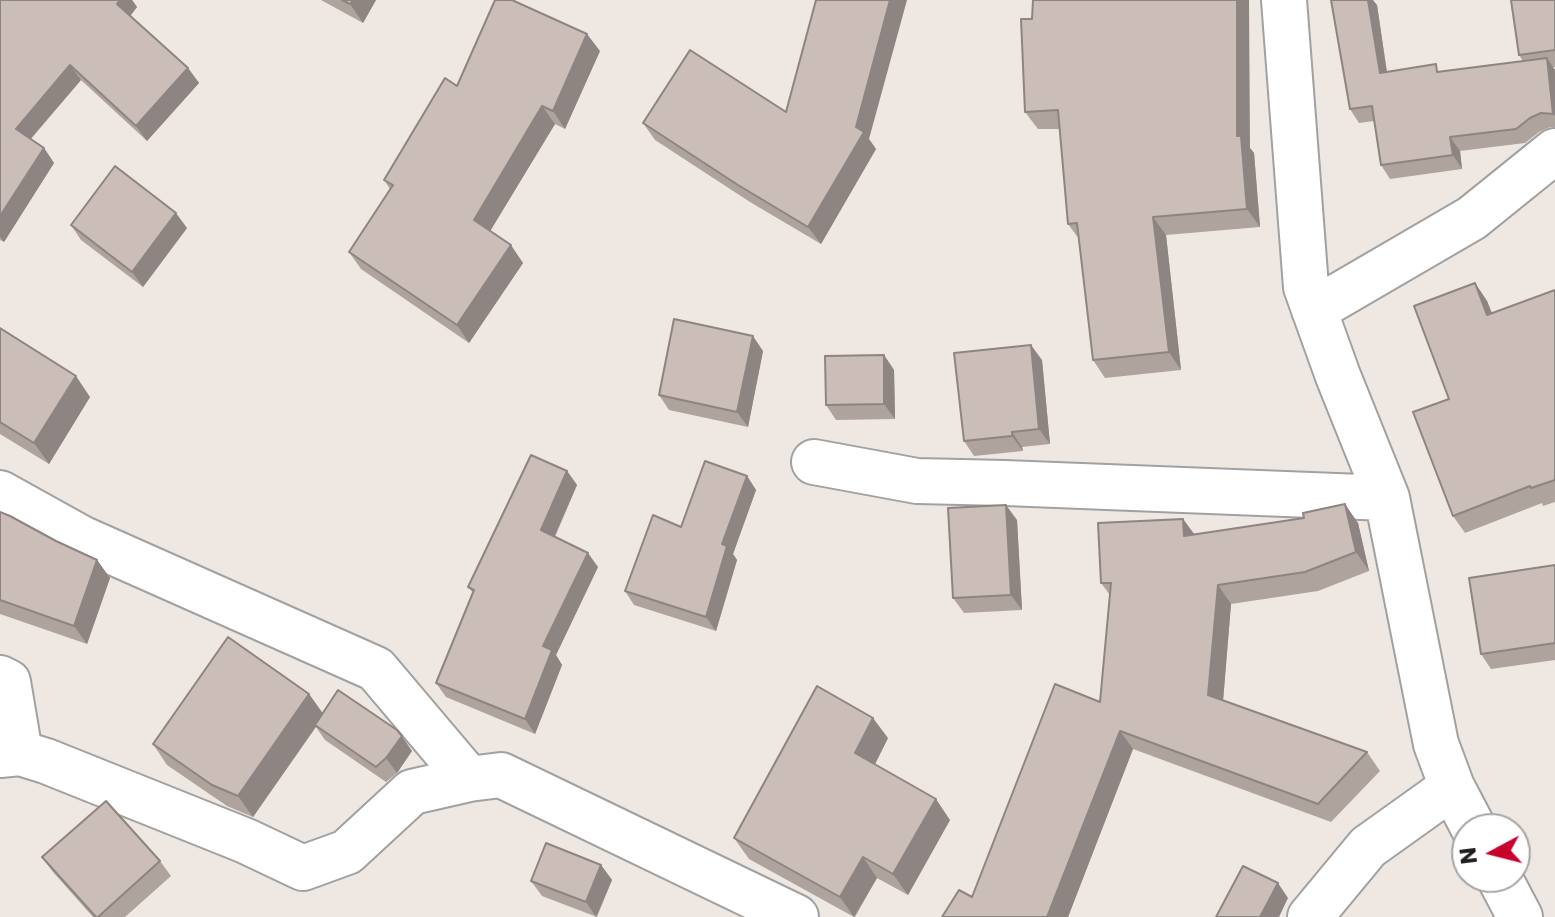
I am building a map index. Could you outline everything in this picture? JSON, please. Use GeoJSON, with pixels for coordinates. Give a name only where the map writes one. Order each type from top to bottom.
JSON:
{"type":"FeatureCollection","features":[{"type":"Feature","properties":{"kind":"street"},"geometry":{"type":"LineString","coordinates":[[1284,0],[1306,287],[1387,498],[1436,744],[1466,813]]}},
{"type":"Feature","properties":{"kind":"street"},"geometry":{"type":"LineString","coordinates":[[1314,310],[1472,218],[1555,151]]}},
{"type":"Feature","properties":{"kind":"street"},"geometry":{"type":"LineString","coordinates":[[814,462],[917,481],[1387,498]]}},
{"type":"Feature","properties":{"kind":"street"},"geometry":{"type":"LineString","coordinates":[[0,493],[81,538],[376,669],[469,779]]}},
{"type":"Feature","properties":{"kind":"street"},"geometry":{"type":"LineString","coordinates":[[0,678],[8,682],[10,754],[46,761],[246,841],[303,868],[347,852],[412,792],[501,775],[796,917]]}},
{"type":"Feature","properties":{"kind":"street"},"geometry":{"type":"LineString","coordinates":[[1310,917],[1368,847],[1452,787]]}},
{"type":"Feature","properties":{"kind":"street"},"geometry":{"type":"LineString","coordinates":[[1507,893],[1520,917]]}},
{"type":"Feature","properties":{"kind":"building"},"geometry":{"type":"Polygon","coordinates":[[[0,0],[120,0],[117,4],[188,68],[136,126],[70,65],[16,129],[44,148],[0,216],[0,0]]]}},
{"type":"Feature","properties":{"kind":"building"},"geometry":{"type":"Polygon","coordinates":[[[495,0],[512,0],[587,34],[553,111],[542,106],[474,220],[511,245],[457,325],[349,252],[393,185],[384,180],[445,78],[457,86],[495,0]]]}},
{"type":"Feature","properties":{"kind":"building"},"geometry":{"type":"Polygon","coordinates":[[[816,0],[890,0],[856,127],[864,132],[808,227],[643,123],[690,50],[786,112],[816,0]]]}},
{"type":"Feature","properties":{"kind":"building"},"geometry":{"type":"Polygon","coordinates":[[[1033,0],[1237,0],[1237,136],[1241,136],[1247,209],[1153,217],[1169,352],[1093,360],[1077,223],[1068,224],[1058,110],[1025,112],[1021,19],[1032,19],[1033,0]]]}},
{"type":"Feature","properties":{"kind":"building"},"geometry":{"type":"Polygon","coordinates":[[[1331,0],[1368,0],[1380,73],[1436,64],[1437,72],[1547,58],[1553,114],[1541,113],[1516,129],[1450,137],[1453,155],[1381,165],[1372,106],[1350,109],[1331,0]]]}},
{"type":"Feature","properties":{"kind":"building"},"geometry":{"type":"Polygon","coordinates":[[[1511,0],[1555,0],[1555,50],[1519,55],[1511,0]]]}},
{"type":"Feature","properties":{"kind":"building"},"geometry":{"type":"Polygon","coordinates":[[[115,166],[176,213],[132,272],[71,225],[115,166]]]}},
{"type":"Feature","properties":{"kind":"building"},"geometry":{"type":"Polygon","coordinates":[[[1475,283],[1487,315],[1555,290],[1555,480],[1530,486],[1453,516],[1413,412],[1449,399],[1414,306],[1475,283]]]}},
{"type":"Feature","properties":{"kind":"building"},"geometry":{"type":"Polygon","coordinates":[[[674,319],[753,336],[737,412],[659,395],[674,319]]]}},
{"type":"Feature","properties":{"kind":"building"},"geometry":{"type":"Polygon","coordinates":[[[0,328],[76,376],[34,443],[0,422],[0,328]]]}},
{"type":"Feature","properties":{"kind":"building"},"geometry":{"type":"Polygon","coordinates":[[[1031,345],[1039,429],[1012,432],[1012,436],[964,441],[954,353],[1031,345]]]}},
{"type":"Feature","properties":{"kind":"building"},"geometry":{"type":"Polygon","coordinates":[[[884,355],[884,404],[826,405],[825,356],[884,355]]]}},
{"type":"Feature","properties":{"kind":"building"},"geometry":{"type":"Polygon","coordinates":[[[531,455],[567,471],[541,530],[588,553],[543,646],[552,650],[525,719],[436,683],[474,590],[468,587],[531,455]]]}},
{"type":"Feature","properties":{"kind":"building"},"geometry":{"type":"Polygon","coordinates":[[[705,461],[747,476],[722,544],[727,546],[706,617],[625,591],[653,515],[681,527],[705,461]]]}},
{"type":"Feature","properties":{"kind":"building"},"geometry":{"type":"Polygon","coordinates":[[[1345,504],[1356,552],[1305,572],[1218,585],[1208,695],[1367,752],[1318,804],[1120,731],[1047,917],[942,917],[959,890],[972,897],[1055,684],[1100,702],[1111,583],[1101,583],[1098,523],[1183,519],[1184,536],[1304,518],[1303,513],[1345,504]]]}},
{"type":"Feature","properties":{"kind":"building"},"geometry":{"type":"Polygon","coordinates":[[[1006,505],[1011,595],[953,598],[948,508],[1006,505]]]}},
{"type":"Feature","properties":{"kind":"building"},"geometry":{"type":"Polygon","coordinates":[[[0,512],[97,560],[74,626],[0,600],[0,512]]]}},
{"type":"Feature","properties":{"kind":"building"},"geometry":{"type":"Polygon","coordinates":[[[1555,565],[1555,643],[1481,654],[1469,578],[1555,565]]]}},
{"type":"Feature","properties":{"kind":"building"},"geometry":{"type":"Polygon","coordinates":[[[228,637],[309,694],[238,796],[212,785],[153,744],[228,637]]]}},
{"type":"Feature","properties":{"kind":"building"},"geometry":{"type":"Polygon","coordinates":[[[817,686],[873,718],[855,753],[936,799],[893,874],[863,857],[840,897],[734,838],[817,686]]]}},
{"type":"Feature","properties":{"kind":"building"},"geometry":{"type":"Polygon","coordinates":[[[338,690],[402,736],[376,767],[315,725],[338,690]]]}},
{"type":"Feature","properties":{"kind":"building"},"geometry":{"type":"Polygon","coordinates":[[[106,801],[160,861],[96,917],[42,857],[106,801]]]}},
{"type":"Feature","properties":{"kind":"building"},"geometry":{"type":"Polygon","coordinates":[[[546,843],[601,865],[586,902],[531,881],[546,843]]]}},
{"type":"Feature","properties":{"kind":"building"},"geometry":{"type":"Polygon","coordinates":[[[1243,866],[1278,883],[1260,917],[1216,917],[1243,866]]]}}]}
